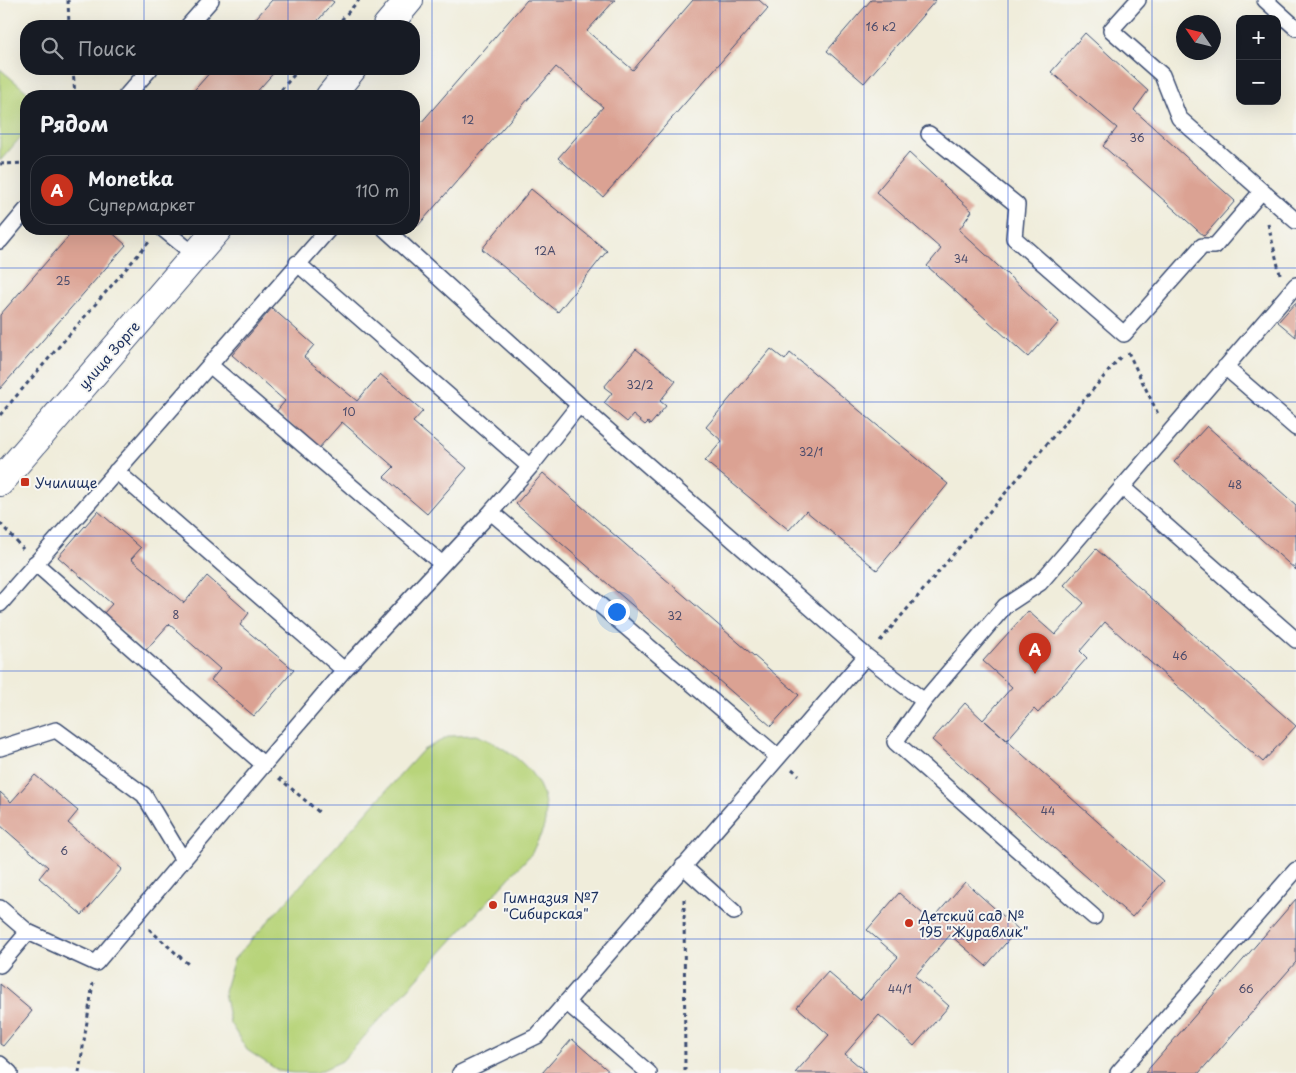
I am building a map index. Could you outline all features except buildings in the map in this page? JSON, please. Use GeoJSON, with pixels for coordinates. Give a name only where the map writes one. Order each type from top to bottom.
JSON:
{"type":"FeatureCollection","features":[{"type":"Feature","properties":{"kind":"street"},"geometry":{"type":"LineString","coordinates":[[393,20],[409,0]]}},
{"type":"Feature","properties":{"kind":"street"},"geometry":{"type":"LineString","coordinates":[[335,90],[347,75]]}},
{"type":"Feature","properties":{"kind":"street","name":"улица Зорге"},"geometry":{"type":"LineString","coordinates":[[0,482],[213,235]]}},
{"type":"Feature","properties":{"kind":"lane"},"geometry":{"type":"LineString","coordinates":[[193,20],[211,0]]}},
{"type":"Feature","properties":{"kind":"lane"},"geometry":{"type":"LineString","coordinates":[[1138,0],[1111,30],[1162,75],[1180,118],[1261,192],[1296,221]]}},
{"type":"Feature","properties":{"kind":"lane"},"geometry":{"type":"LineString","coordinates":[[1266,0],[1296,28]]}},
{"type":"Feature","properties":{"kind":"lane"},"geometry":{"type":"LineString","coordinates":[[131,90],[145,75]]}},
{"type":"Feature","properties":{"kind":"lane"},"geometry":{"type":"LineString","coordinates":[[929,134],[1017,205],[1014,238],[1124,334],[1202,246],[1215,246],[1261,192]]}},
{"type":"Feature","properties":{"kind":"lane"},"geometry":{"type":"LineString","coordinates":[[0,240],[20,217]]}},
{"type":"Feature","properties":{"kind":"lane"},"geometry":{"type":"LineString","coordinates":[[163,235],[195,255]]}},
{"type":"Feature","properties":{"kind":"lane"},"geometry":{"type":"LineString","coordinates":[[0,604],[324,235]]}},
{"type":"Feature","properties":{"kind":"lane"},"geometry":{"type":"LineString","coordinates":[[392,235],[579,405],[866,656],[924,701]]}},
{"type":"Feature","properties":{"kind":"lane"},"geometry":{"type":"LineString","coordinates":[[298,263],[530,467]]}},
{"type":"Feature","properties":{"kind":"lane"},"geometry":{"type":"LineString","coordinates":[[1094,917],[895,742],[924,701],[1005,606],[1040,583],[1296,285]]}},
{"type":"Feature","properties":{"kind":"lane"},"geometry":{"type":"LineString","coordinates":[[210,366],[442,564]]}},
{"type":"Feature","properties":{"kind":"lane"},"geometry":{"type":"LineString","coordinates":[[1226,367],[1296,428]]}},
{"type":"Feature","properties":{"kind":"lane"},"geometry":{"type":"LineString","coordinates":[[0,908],[28,932],[96,962],[344,670],[491,512],[530,467],[579,405]]}},
{"type":"Feature","properties":{"kind":"lane"},"geometry":{"type":"LineString","coordinates":[[116,471],[344,670]]}},
{"type":"Feature","properties":{"kind":"lane"},"geometry":{"type":"LineString","coordinates":[[1122,488],[1296,640]]}},
{"type":"Feature","properties":{"kind":"lane"},"geometry":{"type":"LineString","coordinates":[[491,512],[778,757]]}},
{"type":"Feature","properties":{"kind":"lane"},"geometry":{"type":"LineString","coordinates":[[35,563],[264,766]]}},
{"type":"Feature","properties":{"kind":"lane"},"geometry":{"type":"LineString","coordinates":[[460,1073],[537,1036],[866,656]]}},
{"type":"Feature","properties":{"kind":"lane"},"geometry":{"type":"LineString","coordinates":[[0,748],[56,730],[144,796],[183,860]]}},
{"type":"Feature","properties":{"kind":"lane"},"geometry":{"type":"LineString","coordinates":[[683,866],[734,912]]}},
{"type":"Feature","properties":{"kind":"lane"},"geometry":{"type":"LineString","coordinates":[[1118,1073],[1296,870]]}},
{"type":"Feature","properties":{"kind":"lane"},"geometry":{"type":"LineString","coordinates":[[0,965],[28,932]]}},
{"type":"Feature","properties":{"kind":"lane"},"geometry":{"type":"LineString","coordinates":[[566,1002],[648,1073]]}},
{"type":"Feature","properties":{"kind":"lane"},"geometry":{"type":"LineString","coordinates":[[0,1064],[10,1073]]}},
{"type":"Feature","properties":{"kind":"path"},"geometry":{"type":"LineString","coordinates":[[68,0],[70,20]]}},
{"type":"Feature","properties":{"kind":"path"},"geometry":{"type":"LineString","coordinates":[[341,20],[359,0]]}},
{"type":"Feature","properties":{"kind":"path"},"geometry":{"type":"LineString","coordinates":[[72,75],[74,90]]}},
{"type":"Feature","properties":{"kind":"path"},"geometry":{"type":"LineString","coordinates":[[281,90],[295,75]]}},
{"type":"Feature","properties":{"kind":"path"},"geometry":{"type":"LineString","coordinates":[[0,164],[20,163]]}},
{"type":"Feature","properties":{"kind":"path"},"geometry":{"type":"LineString","coordinates":[[1261,192],[1285,298]]}},
{"type":"Feature","properties":{"kind":"path"},"geometry":{"type":"LineString","coordinates":[[0,415],[155,235]]}},
{"type":"Feature","properties":{"kind":"path"},"geometry":{"type":"LineString","coordinates":[[866,656],[1126,350],[1167,435]]}},
{"type":"Feature","properties":{"kind":"path"},"geometry":{"type":"LineString","coordinates":[[0,523],[35,563]]}},
{"type":"Feature","properties":{"kind":"path"},"geometry":{"type":"LineString","coordinates":[[264,766],[320,813]]}},
{"type":"Feature","properties":{"kind":"path"},"geometry":{"type":"LineString","coordinates":[[683,866],[685,1073]]}},
{"type":"Feature","properties":{"kind":"path"},"geometry":{"type":"LineString","coordinates":[[136,917],[188,964]]}},
{"type":"Feature","properties":{"kind":"path"},"geometry":{"type":"LineString","coordinates":[[79,1073],[96,962]]}},
{"type":"Feature","properties":{"kind":"green space"},"geometry":{"type":"Polygon","coordinates":[[[0,69],[25,90],[20,90],[20,138],[0,161],[0,69]]]}},
{"type":"Feature","properties":{"kind":"green space"},"geometry":{"type":"Polygon","coordinates":[[[476,735],[503,748],[515,757],[526,767],[542,791],[545,821],[542,833],[532,853],[342,1061],[316,1073],[279,1071],[247,1050],[230,1023],[224,992],[234,959],[423,750],[450,736],[476,735]]]}},
{"type":"Feature","properties":{"kind":"place","name":"Училище"},"geometry":{"type":"Point","coordinates":[25,482]}},
{"type":"Feature","properties":{"kind":"place","name":"Monetka"},"geometry":{"type":"Point","coordinates":[1035,674]}},
{"type":"Feature","properties":{"kind":"place","name":"Гимназия №7 \"Сибирская\""},"geometry":{"type":"Point","coordinates":[493,905]}},
{"type":"Feature","properties":{"kind":"place","name":"Детский сад № 195 \"Журавлик\""},"geometry":{"type":"Point","coordinates":[909,923]}}]}
